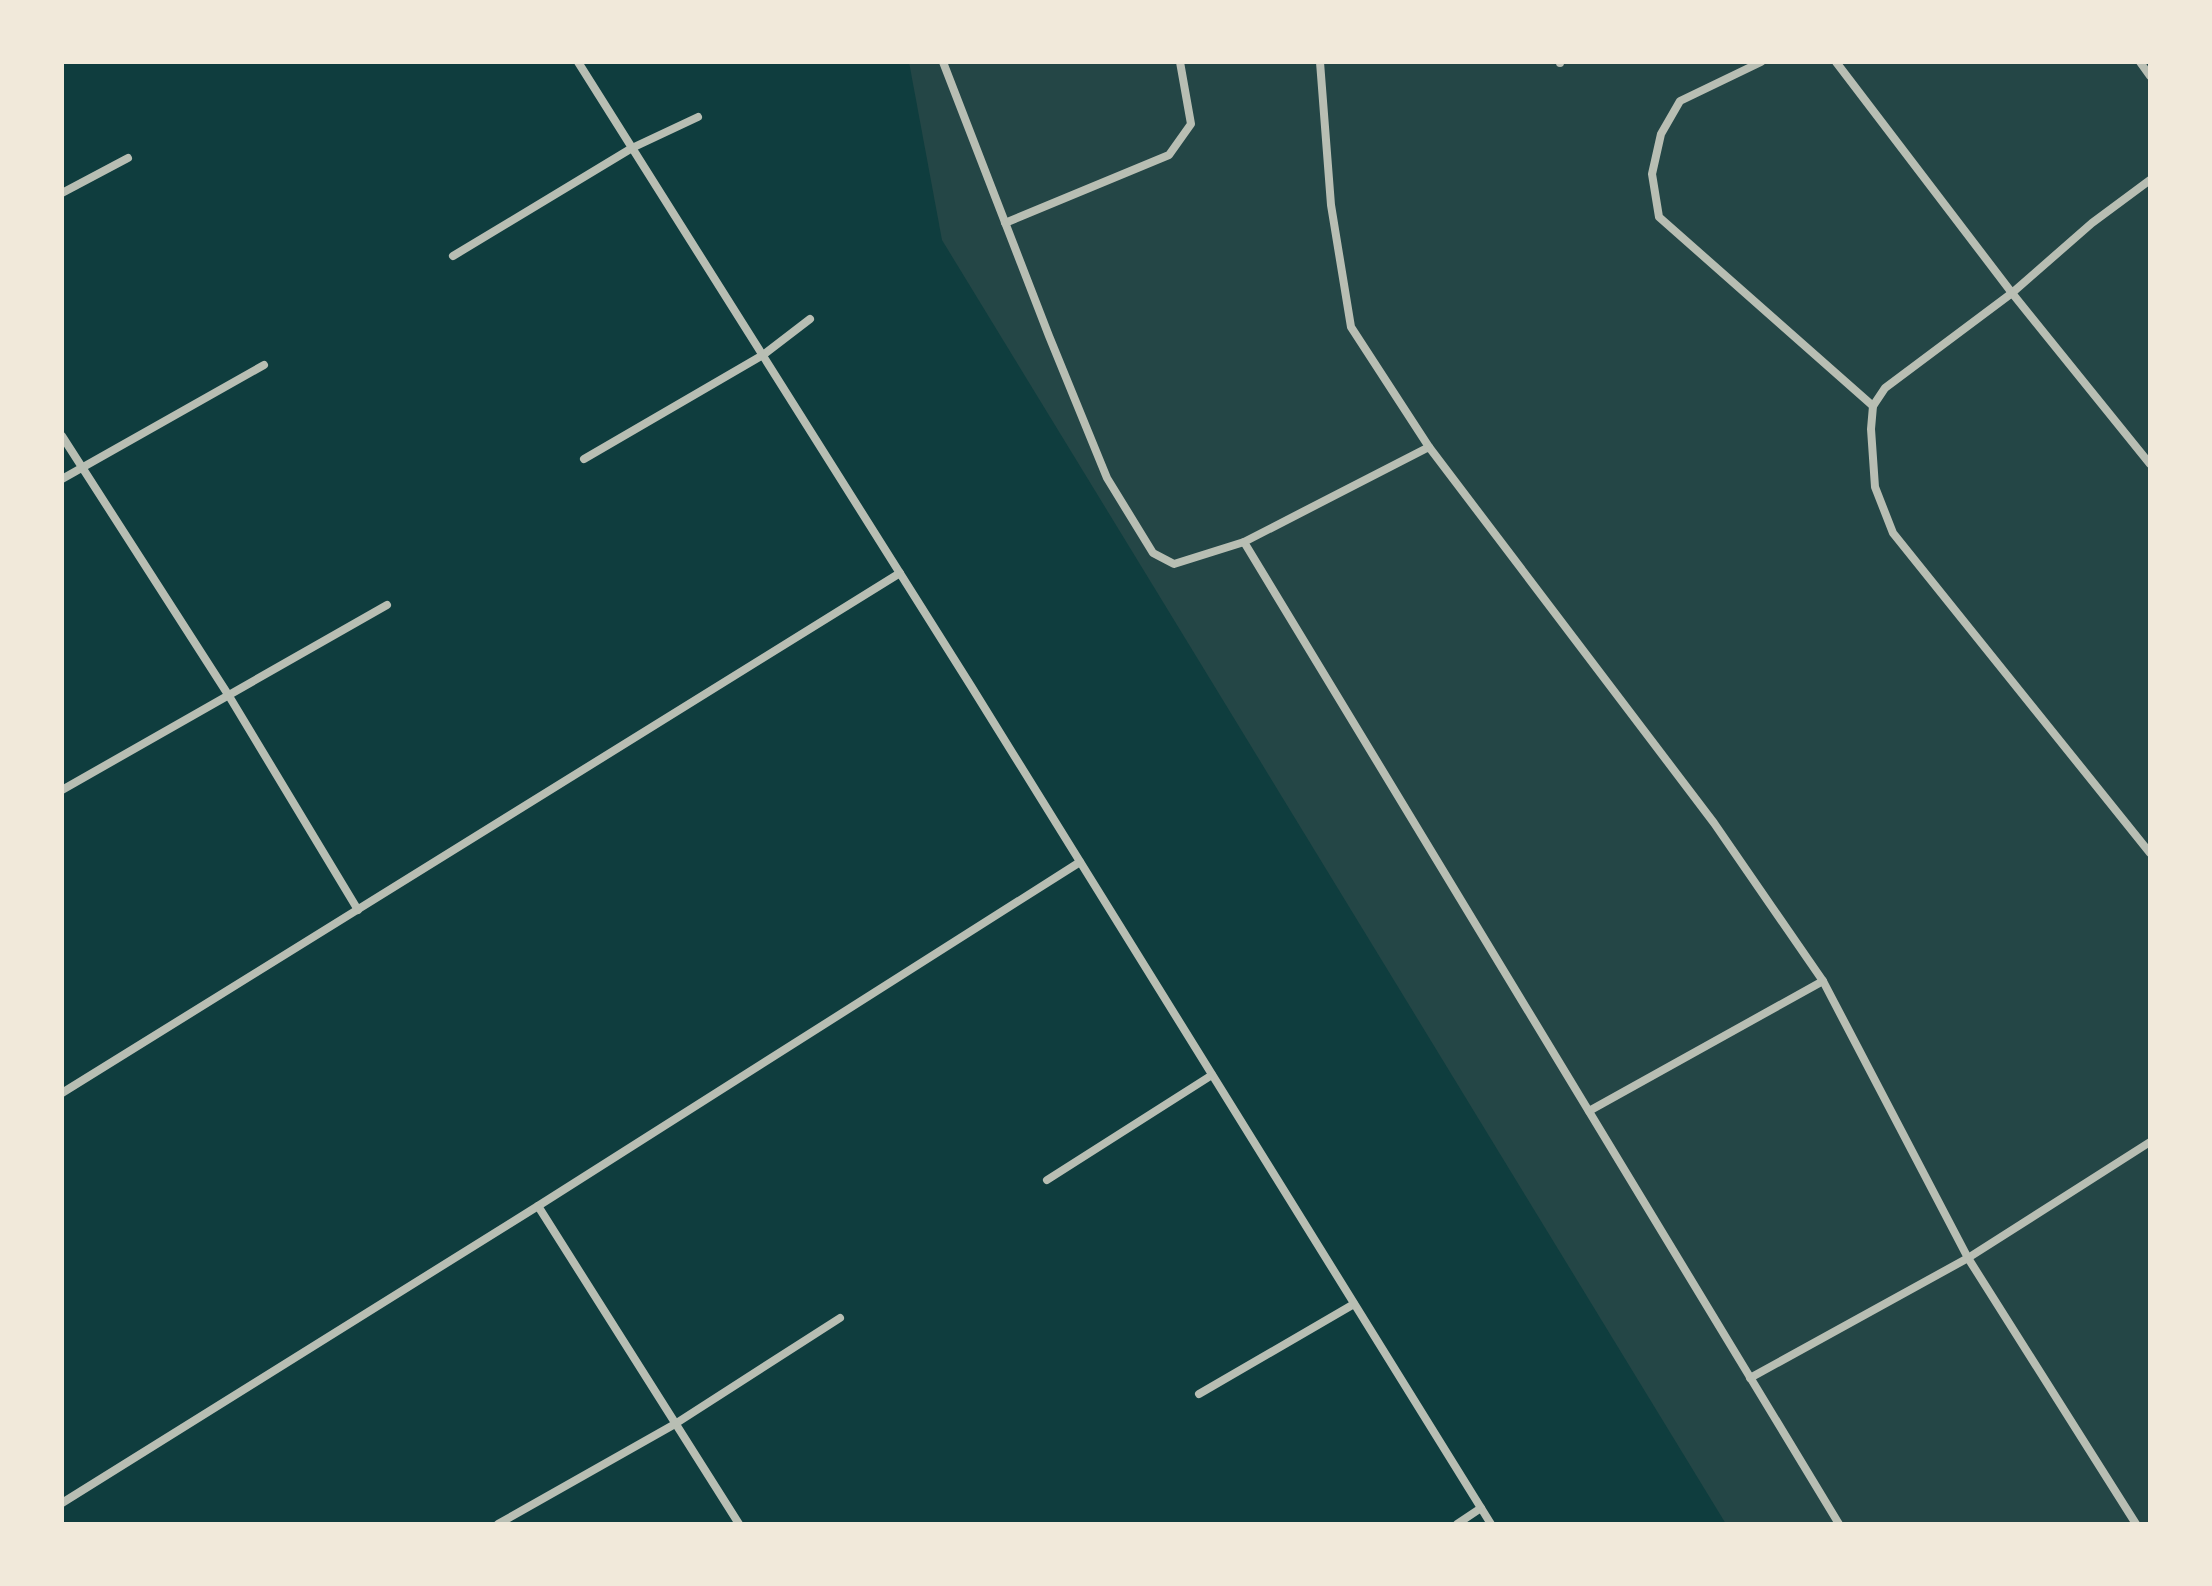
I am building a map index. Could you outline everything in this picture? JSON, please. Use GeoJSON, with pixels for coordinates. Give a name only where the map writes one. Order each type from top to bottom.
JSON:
{"type":"FeatureCollection","features":[{"type":"Feature","properties":{"kind":"street"},"geometry":{"type":"LineString","coordinates":[[578,62],[900,573],[1491,1524]]}},
{"type":"Feature","properties":{"kind":"street"},"geometry":{"type":"LineString","coordinates":[[943,62],[1107,478],[1153,553],[1174,564],[1244,542],[1429,447]]}},
{"type":"Feature","properties":{"kind":"street"},"geometry":{"type":"LineString","coordinates":[[1005,223],[1169,155],[1191,124],[1180,62]]}},
{"type":"Feature","properties":{"kind":"street"},"geometry":{"type":"LineString","coordinates":[[1320,62],[1331,205],[1351,327],[1429,447],[1714,823],[1823,981],[1968,1258],[2136,1524]]}},
{"type":"Feature","properties":{"kind":"street"},"geometry":{"type":"LineString","coordinates":[[1761,62],[1680,101],[1661,134],[1652,174],[1659,217],[1873,406]]}},
{"type":"Feature","properties":{"kind":"street"},"geometry":{"type":"LineString","coordinates":[[1836,62],[2012,293],[2150,464]]}},
{"type":"Feature","properties":{"kind":"street"},"geometry":{"type":"LineString","coordinates":[[2140,62],[2150,76]]}},
{"type":"Feature","properties":{"kind":"street"},"geometry":{"type":"LineString","coordinates":[[453,256],[632,148],[698,117]]}},
{"type":"Feature","properties":{"kind":"street"},"geometry":{"type":"LineString","coordinates":[[62,193],[128,158]]}},
{"type":"Feature","properties":{"kind":"street"},"geometry":{"type":"LineString","coordinates":[[2150,180],[2092,223],[2012,293],[1885,388],[1873,406],[1871,429],[1875,487],[1893,533],[2150,853]]}},
{"type":"Feature","properties":{"kind":"street"},"geometry":{"type":"LineString","coordinates":[[584,459],[763,355],[810,319]]}},
{"type":"Feature","properties":{"kind":"street"},"geometry":{"type":"LineString","coordinates":[[62,479],[264,365]]}},
{"type":"Feature","properties":{"kind":"street"},"geometry":{"type":"LineString","coordinates":[[62,436],[229,696],[358,910]]}},
{"type":"Feature","properties":{"kind":"street"},"geometry":{"type":"LineString","coordinates":[[1244,542],[1839,1524]]}},
{"type":"Feature","properties":{"kind":"street"},"geometry":{"type":"LineString","coordinates":[[62,1093],[900,573]]}},
{"type":"Feature","properties":{"kind":"street"},"geometry":{"type":"LineString","coordinates":[[62,790],[387,605]]}},
{"type":"Feature","properties":{"kind":"street"},"geometry":{"type":"LineString","coordinates":[[62,1503],[1080,862]]}},
{"type":"Feature","properties":{"kind":"street"},"geometry":{"type":"LineString","coordinates":[[1589,1111],[1823,981]]}},
{"type":"Feature","properties":{"kind":"street"},"geometry":{"type":"LineString","coordinates":[[1047,1180],[1212,1075]]}},
{"type":"Feature","properties":{"kind":"street"},"geometry":{"type":"LineString","coordinates":[[1750,1378],[1968,1258],[2150,1142]]}},
{"type":"Feature","properties":{"kind":"street"},"geometry":{"type":"LineString","coordinates":[[538,1206],[739,1524]]}},
{"type":"Feature","properties":{"kind":"street"},"geometry":{"type":"LineString","coordinates":[[1199,1394],[1354,1304]]}},
{"type":"Feature","properties":{"kind":"street"},"geometry":{"type":"LineString","coordinates":[[498,1524],[675,1424],[840,1318]]}},
{"type":"Feature","properties":{"kind":"street"},"geometry":{"type":"LineString","coordinates":[[1457,1524],[1481,1508]]}},
{"type":"Feature","properties":{"kind":"shaded area"},"geometry":{"type":"Polygon","coordinates":[[[909,62],[2150,62],[2150,1524],[1726,1524],[942,240],[909,62]]]}}]}
